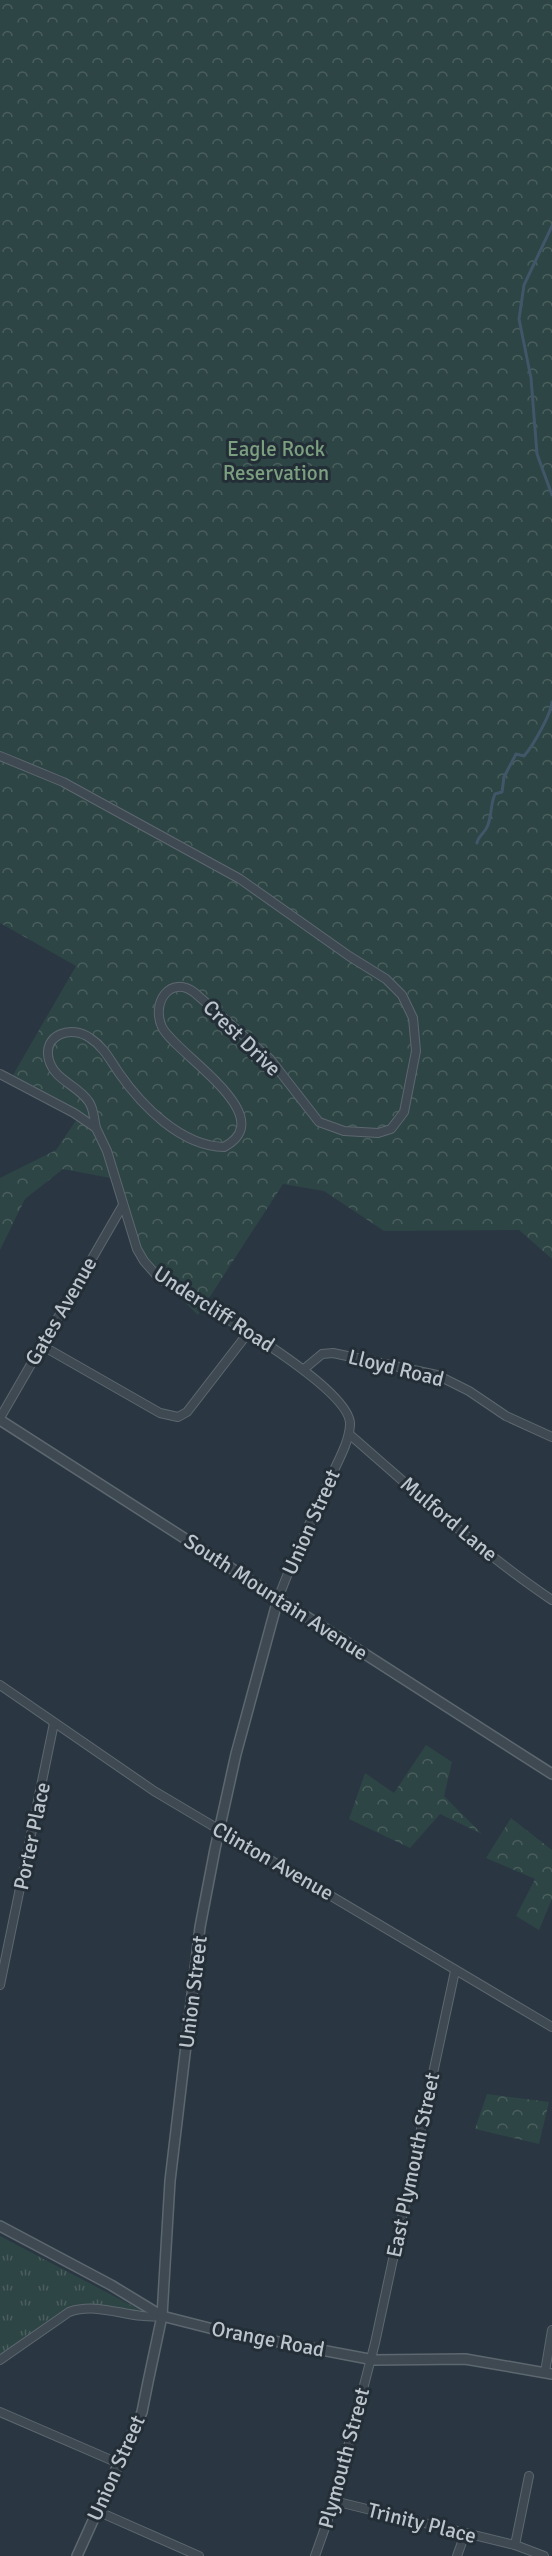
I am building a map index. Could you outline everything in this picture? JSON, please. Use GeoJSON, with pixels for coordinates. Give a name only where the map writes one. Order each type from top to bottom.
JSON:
{"type":"FeatureCollection","features":[{"type":"Feature","properties":{"kind":"street","name":"Crest Drive"},"geometry":{"type":"LineString","coordinates":[[0,756],[63,782],[240,879],[349,956],[386,979],[402,995],[413,1018],[416,1051],[404,1112],[398,1122],[391,1129],[378,1133],[344,1131],[319,1122],[270,1059],[195,993],[188,988],[174,987],[166,992],[159,1006],[163,1029],[235,1101],[240,1121],[239,1131],[224,1147],[208,1145],[185,1136],[141,1100],[119,1073],[107,1053],[91,1038],[82,1033],[60,1033],[51,1040],[47,1050],[50,1062],[56,1074],[80,1092],[90,1103],[96,1128]]}},
{"type":"Feature","properties":{"kind":"street"},"geometry":{"type":"LineString","coordinates":[[0,1074],[74,1113],[96,1128]]}},
{"type":"Feature","properties":{"kind":"street","name":"Undercliff Road"},"geometry":{"type":"LineString","coordinates":[[96,1128],[107,1151],[137,1249],[144,1261],[159,1278],[304,1369],[337,1399],[349,1414],[351,1423],[349,1434]]}},
{"type":"Feature","properties":{"kind":"street","name":"Gates Avenue"},"geometry":{"type":"LineString","coordinates":[[0,1419],[123,1205]]}},
{"type":"Feature","properties":{"kind":"street"},"geometry":{"type":"LineString","coordinates":[[41,1345],[160,1413],[178,1417],[187,1412],[248,1333]]}},
{"type":"Feature","properties":{"kind":"street","name":"Lloyd Road"},"geometry":{"type":"LineString","coordinates":[[304,1369],[322,1354],[333,1353],[437,1376],[469,1391],[506,1416],[552,1437]]}},
{"type":"Feature","properties":{"kind":"street","name":"South Mountain Avenue"},"geometry":{"type":"LineString","coordinates":[[0,1419],[552,1774]]}},
{"type":"Feature","properties":{"kind":"street","name":"Union Street"},"geometry":{"type":"LineString","coordinates":[[77,2556],[142,2412],[162,2316],[172,2164],[200,1927],[219,1829],[239,1744],[290,1566],[349,1434]]}},
{"type":"Feature","properties":{"kind":"street","name":"Mulford Lane"},"geometry":{"type":"LineString","coordinates":[[349,1434],[444,1516],[528,1584],[552,1600]]}},
{"type":"Feature","properties":{"kind":"street","name":"Clinton Avenue"},"geometry":{"type":"LineString","coordinates":[[0,1685],[154,1791],[552,2027]]}},
{"type":"Feature","properties":{"kind":"street","name":"Porter Place"},"geometry":{"type":"LineString","coordinates":[[0,1984],[54,1723]]}},
{"type":"Feature","properties":{"kind":"street","name":"East Plymouth Street"},"geometry":{"type":"LineString","coordinates":[[370,2359],[455,1971]]}},
{"type":"Feature","properties":{"kind":"street"},"geometry":{"type":"LineString","coordinates":[[0,2226],[111,2285],[162,2316]]}},
{"type":"Feature","properties":{"kind":"street","name":"Orange Road"},"geometry":{"type":"LineString","coordinates":[[0,2360],[69,2312],[93,2307],[146,2318],[162,2316],[221,2331],[370,2359],[465,2359],[549,2373]]}},
{"type":"Feature","properties":{"kind":"street"},"geometry":{"type":"LineString","coordinates":[[549,2373],[552,2330]]}},
{"type":"Feature","properties":{"kind":"street","name":"Plymouth Street"},"geometry":{"type":"LineString","coordinates":[[315,2556],[334,2501],[370,2359]]}},
{"type":"Feature","properties":{"kind":"street"},"geometry":{"type":"LineString","coordinates":[[0,2412],[118,2463]]}},
{"type":"Feature","properties":{"kind":"street"},"geometry":{"type":"LineString","coordinates":[[515,2545],[529,2476]]}},
{"type":"Feature","properties":{"kind":"street","name":"Trinity Place"},"geometry":{"type":"LineString","coordinates":[[334,2501],[515,2545],[544,2556]]}},
{"type":"Feature","properties":{"kind":"street"},"geometry":{"type":"LineString","coordinates":[[97,2511],[200,2556]]}},
{"type":"Feature","properties":{"kind":"street"},"geometry":{"type":"LineString","coordinates":[[457,2556],[465,2534]]}},
{"type":"Feature","properties":{"kind":"green space","name":"Eagle Rock Reservation"},"geometry":{"type":"Polygon","coordinates":[[[0,0],[552,0],[552,1259],[519,1230],[384,1231],[324,1191],[283,1184],[198,1315],[142,1261],[121,1180],[63,1169],[25,1199],[0,1250],[0,1178],[56,1150],[77,1119],[9,1082],[76,966],[0,923],[0,0]]]}},
{"type":"Feature","properties":{"kind":"green space"},"geometry":{"type":"Polygon","coordinates":[[[426,1745],[452,1762],[444,1796],[482,1834],[440,1814],[410,1848],[349,1819],[365,1773],[394,1793],[426,1745]]]}},
{"type":"Feature","properties":{"kind":"green space"},"geometry":{"type":"Polygon","coordinates":[[[511,1818],[552,1850],[552,1899],[539,1930],[516,1916],[535,1879],[486,1858],[511,1818]]]}},
{"type":"Feature","properties":{"kind":"green space"},"geometry":{"type":"Polygon","coordinates":[[[487,2094],[549,2102],[539,2144],[475,2129],[487,2094]]]}},
{"type":"Feature","properties":{"kind":"green space"},"geometry":{"type":"Polygon","coordinates":[[[0,2236],[146,2313],[69,2312],[0,2360],[0,2236]]]}},
{"type":"Feature","properties":{"kind":"waterway"},"geometry":{"type":"LineString","coordinates":[[552,226],[524,285],[519,319],[531,378],[537,454],[552,495]]}},
{"type":"Feature","properties":{"kind":"waterway"},"geometry":{"type":"LineString","coordinates":[[477,843],[489,823],[495,794],[502,792],[504,777],[516,754],[524,756],[528,751],[545,722],[552,702]]}}]}
